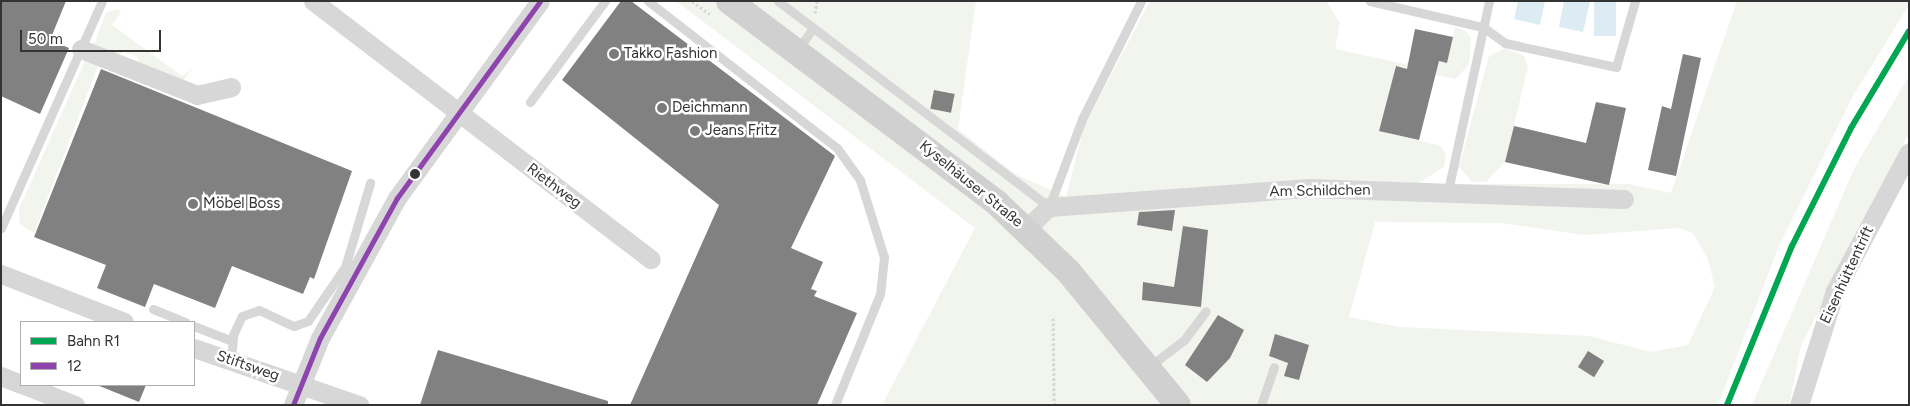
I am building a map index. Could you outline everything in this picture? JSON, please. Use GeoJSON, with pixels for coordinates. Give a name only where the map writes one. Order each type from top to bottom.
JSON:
{"type":"FeatureCollection","features":[{"type":"Feature","properties":{"kind":"main road","name":"Kyselhäuser Straße"},"geometry":{"type":"LineString","coordinates":[[723,10],[798,50],[1026,228],[1149,367],[1178,405]]}},
{"type":"Feature","properties":{"kind":"street","name":"Riethweg"},"geometry":{"type":"LineString","coordinates":[[313,1],[652,259]]}},
{"type":"Feature","properties":{"kind":"street"},"geometry":{"type":"LineString","coordinates":[[292,405],[350,270],[412,173],[540,1]]}},
{"type":"Feature","properties":{"kind":"street"},"geometry":{"type":"LineString","coordinates":[[81,49],[197,95],[231,87]]}},
{"type":"Feature","properties":{"kind":"street","name":"Eisenhüttentrift"},"geometry":{"type":"LineString","coordinates":[[1799,405],[1813,350],[1836,291],[1909,152]]}},
{"type":"Feature","properties":{"kind":"street","name":"Am Schildchen"},"geometry":{"type":"LineString","coordinates":[[1050,207],[1309,188],[1624,199]]}},
{"type":"Feature","properties":{"kind":"street"},"geometry":{"type":"LineString","coordinates":[[1026,228],[1050,207]]}},
{"type":"Feature","properties":{"kind":"street"},"geometry":{"type":"LineString","coordinates":[[1,274],[121,321]]}},
{"type":"Feature","properties":{"kind":"street","name":"Stiftsweg"},"geometry":{"type":"LineString","coordinates":[[195,348],[360,405]]}},
{"type":"Feature","properties":{"kind":"street"},"geometry":{"type":"LineString","coordinates":[[1,376],[20,383]]}},
{"type":"Feature","properties":{"kind":"street"},"geometry":{"type":"LineString","coordinates":[[28,386],[75,405]]}},
{"type":"Feature","properties":{"kind":"lane"},"geometry":{"type":"LineString","coordinates":[[1,228],[102,1]]}},
{"type":"Feature","properties":{"kind":"lane"},"geometry":{"type":"LineString","coordinates":[[530,102],[605,1]]}},
{"type":"Feature","properties":{"kind":"lane"},"geometry":{"type":"LineString","coordinates":[[648,1],[837,148],[860,180],[884,257],[880,294],[835,405]]}},
{"type":"Feature","properties":{"kind":"lane"},"geometry":{"type":"LineString","coordinates":[[778,1],[1050,207],[1082,119],[1141,1]]}},
{"type":"Feature","properties":{"kind":"lane"},"geometry":{"type":"LineString","coordinates":[[1370,1],[1483,27],[1505,43],[1616,67],[1635,1]]}},
{"type":"Feature","properties":{"kind":"lane"},"geometry":{"type":"LineString","coordinates":[[1448,192],[1489,1]]}},
{"type":"Feature","properties":{"kind":"lane"},"geometry":{"type":"LineString","coordinates":[[798,50],[813,28]]}},
{"type":"Feature","properties":{"kind":"lane"},"geometry":{"type":"LineString","coordinates":[[231,360],[232,341],[242,316],[259,310],[294,326],[308,321],[350,270],[370,184]]}},
{"type":"Feature","properties":{"kind":"lane"},"geometry":{"type":"LineString","coordinates":[[153,310],[182,321]]}},
{"type":"Feature","properties":{"kind":"lane"},"geometry":{"type":"LineString","coordinates":[[1149,367],[1184,340],[1206,311]]}},
{"type":"Feature","properties":{"kind":"lane"},"geometry":{"type":"LineString","coordinates":[[195,326],[232,341]]}},
{"type":"Feature","properties":{"kind":"lane"},"geometry":{"type":"LineString","coordinates":[[1261,405],[1274,367]]}},
{"type":"Feature","properties":{"kind":"path"},"geometry":{"type":"LineString","coordinates":[[692,1],[723,10]]}},
{"type":"Feature","properties":{"kind":"path"},"geometry":{"type":"LineString","coordinates":[[1053,318],[1054,405]]}},
{"type":"Feature","properties":{"kind":"shaded area"},"geometry":{"type":"Polygon","coordinates":[[[676,1],[976,1],[958,129],[1015,174],[1066,197],[1084,126],[1150,1],[1326,1],[1340,23],[1335,49],[1405,64],[1418,56],[1447,63],[1455,27],[1465,31],[1471,38],[1469,65],[1455,79],[1396,67],[1380,131],[1441,146],[1446,155],[1444,167],[1417,184],[1629,184],[1671,193],[1737,1],[1909,1],[1909,5],[1853,96],[1779,246],[1718,405],[882,405],[975,228],[676,1]],[[1375,222],[1349,317],[1399,327],[1589,336],[1651,352],[1688,345],[1715,287],[1707,257],[1693,233],[1679,228],[1584,235],[1501,223],[1375,222]]]}},
{"type":"Feature","properties":{"kind":"shaded area"},"geometry":{"type":"Polygon","coordinates":[[[1518,1],[1545,1],[1540,25],[1514,19],[1518,1]]]}},
{"type":"Feature","properties":{"kind":"shaded area"},"geometry":{"type":"Polygon","coordinates":[[[1564,1],[1590,1],[1583,32],[1559,27],[1564,1]]]}},
{"type":"Feature","properties":{"kind":"shaded area"},"geometry":{"type":"Polygon","coordinates":[[[1594,1],[1616,1],[1616,36],[1594,36],[1594,1]]]}},
{"type":"Feature","properties":{"kind":"shaded area"},"geometry":{"type":"Polygon","coordinates":[[[118,9],[121,12],[112,25],[182,76],[193,68],[183,81],[142,68],[137,57],[125,52],[114,56],[94,45],[106,13],[118,9]]]}},
{"type":"Feature","properties":{"kind":"shaded area"},"geometry":{"type":"Polygon","coordinates":[[[1505,48],[1524,56],[1528,67],[1505,162],[1486,182],[1472,182],[1459,167],[1489,56],[1505,48]]]}},
{"type":"Feature","properties":{"kind":"shaded area"},"geometry":{"type":"Polygon","coordinates":[[[87,56],[100,61],[34,233],[20,224],[19,209],[87,56]]]}},
{"type":"Feature","properties":{"kind":"shaded area"},"geometry":{"type":"Polygon","coordinates":[[[1909,76],[1909,132],[1801,346],[1789,405],[1752,405],[1855,167],[1909,76]]]}},
{"type":"Feature","properties":{"kind":"building"},"geometry":{"type":"Polygon","coordinates":[[[1,1],[66,1],[50,40],[69,48],[40,114],[1,96],[1,1]]]}},
{"type":"Feature","properties":{"kind":"building"},"geometry":{"type":"Polygon","coordinates":[[[621,1],[631,1],[835,156],[791,248],[823,262],[811,289],[817,291],[814,296],[857,313],[817,405],[630,405],[719,205],[562,80],[621,1]]]}},
{"type":"Feature","properties":{"kind":"building"},"geometry":{"type":"Polygon","coordinates":[[[1415,29],[1453,37],[1447,63],[1439,61],[1419,140],[1379,131],[1396,66],[1407,69],[1415,29]]]}},
{"type":"Feature","properties":{"kind":"building"},"geometry":{"type":"Polygon","coordinates":[[[1683,54],[1701,58],[1676,176],[1648,170],[1662,106],[1671,109],[1683,54]]]}},
{"type":"Feature","properties":{"kind":"building","name":"Möbel Boss"},"geometry":{"type":"Polygon","coordinates":[[[101,69],[352,171],[314,279],[310,277],[303,294],[232,266],[215,308],[154,284],[145,307],[97,288],[106,265],[34,237],[101,69]]]}},
{"type":"Feature","properties":{"kind":"building"},"geometry":{"type":"Polygon","coordinates":[[[934,90],[955,94],[951,113],[930,109],[934,90]]]}},
{"type":"Feature","properties":{"kind":"building"},"geometry":{"type":"Polygon","coordinates":[[[1596,102],[1626,108],[1609,185],[1505,162],[1514,126],[1586,143],[1596,102]]]}},
{"type":"Feature","properties":{"kind":"building"},"geometry":{"type":"Polygon","coordinates":[[[1175,210],[1172,231],[1137,225],[1139,212],[1175,210]]]}},
{"type":"Feature","properties":{"kind":"building"},"geometry":{"type":"Polygon","coordinates":[[[1183,226],[1208,230],[1201,307],[1142,300],[1143,282],[1174,287],[1183,226]]]}},
{"type":"Feature","properties":{"kind":"building"},"geometry":{"type":"Polygon","coordinates":[[[1218,315],[1244,330],[1230,358],[1207,382],[1185,365],[1218,315]]]}},
{"type":"Feature","properties":{"kind":"building"},"geometry":{"type":"Polygon","coordinates":[[[1275,334],[1309,345],[1299,380],[1284,376],[1288,363],[1269,356],[1275,334]]]}},
{"type":"Feature","properties":{"kind":"building"},"geometry":{"type":"Polygon","coordinates":[[[438,350],[608,401],[608,405],[420,405],[438,350]]]}},
{"type":"Feature","properties":{"kind":"building"},"geometry":{"type":"Polygon","coordinates":[[[1588,351],[1604,361],[1594,377],[1578,367],[1588,351]]]}},
{"type":"Feature","properties":{"kind":"building"},"geometry":{"type":"Polygon","coordinates":[[[99,386],[146,386],[139,402],[99,386]]]}},
{"type":"Feature","properties":{"kind":"rail line","name":"R1"},"geometry":{"type":"LineString","coordinates":[[1727,405],[1792,246],[1851,128],[1909,31]]}},
{"type":"Feature","properties":{"kind":"transit line","name":"12"},"geometry":{"type":"LineString","coordinates":[[293,405],[320,338],[397,198],[540,1]]}},
{"type":"Feature","properties":{"kind":"place","name":"Takko Fashion"},"geometry":{"type":"Point","coordinates":[614,54]}},
{"type":"Feature","properties":{"kind":"place","name":"Deichmann"},"geometry":{"type":"Point","coordinates":[662,108]}},
{"type":"Feature","properties":{"kind":"place","name":"Jeans Fritz"},"geometry":{"type":"Point","coordinates":[695,131]}},
{"type":"Feature","properties":{"kind":"place","name":"Möbel Boss"},"geometry":{"type":"Point","coordinates":[193,204]}}]}
